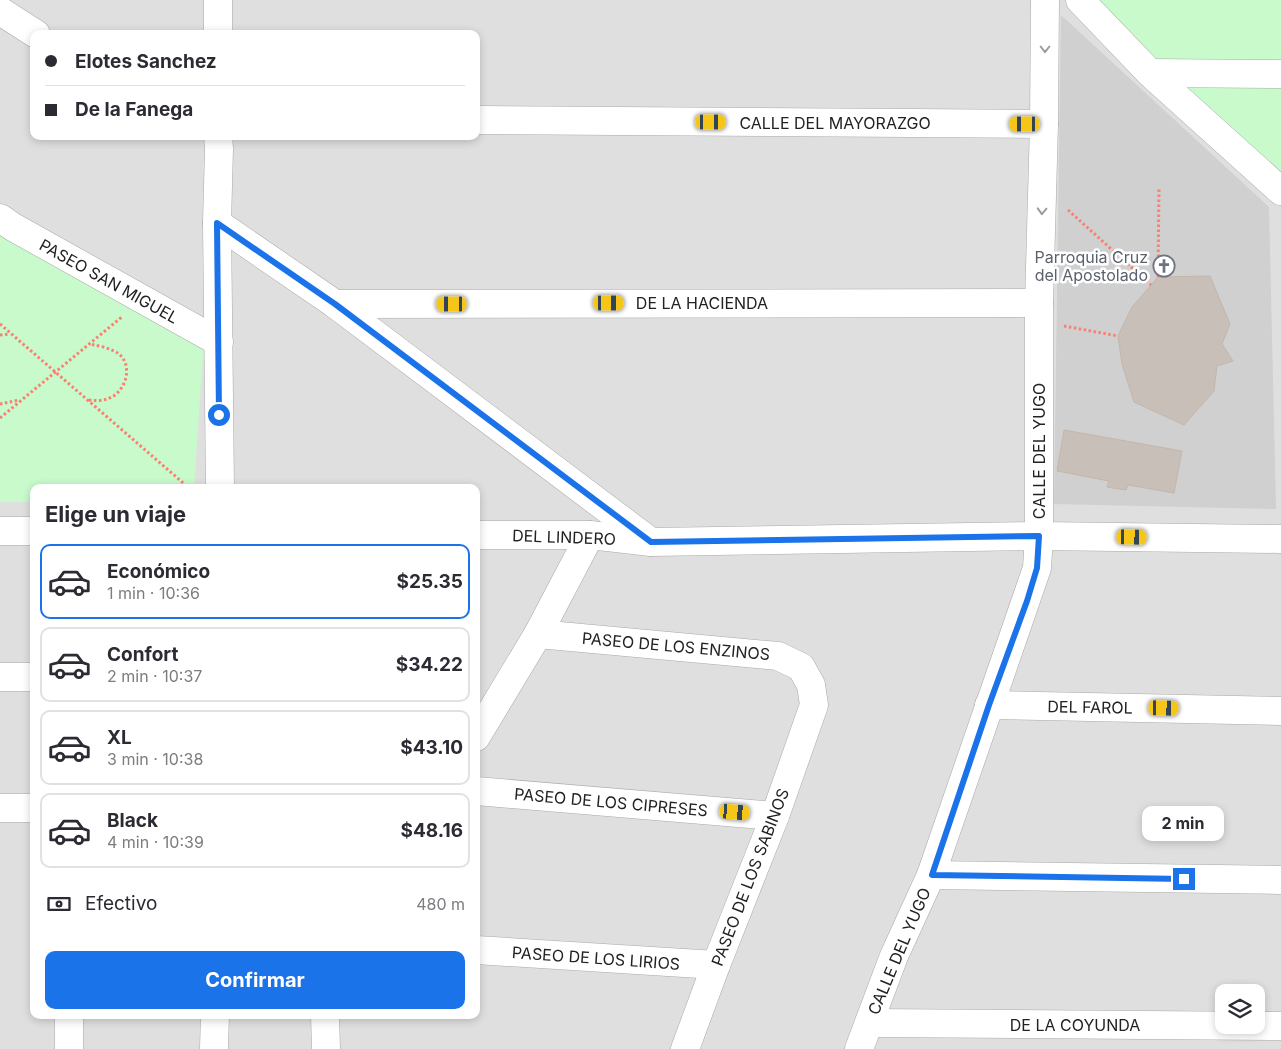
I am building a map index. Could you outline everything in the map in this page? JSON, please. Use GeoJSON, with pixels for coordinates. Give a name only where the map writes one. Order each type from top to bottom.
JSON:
{"type":"FeatureCollection","features":[{"type":"Feature","properties":{"kind":"street"},"geometry":{"type":"LineString","coordinates":[[218,0],[218,30]]}},
{"type":"Feature","properties":{"kind":"street","name":"CALLE DEL YUGO"},"geometry":{"type":"LineString","coordinates":[[859,1049],[894,956],[932,875],[1037,568],[1039,536],[1039,302],[1045,0]]}},
{"type":"Feature","properties":{"kind":"street"},"geometry":{"type":"LineString","coordinates":[[1080,0],[1150,73],[1281,190]]}},
{"type":"Feature","properties":{"kind":"street"},"geometry":{"type":"LineString","coordinates":[[0,11],[30,30]]}},
{"type":"Feature","properties":{"kind":"street"},"geometry":{"type":"LineString","coordinates":[[1150,73],[1281,74]]}},
{"type":"Feature","properties":{"kind":"street","name":"CALLE DEL MAYORAZGO"},"geometry":{"type":"LineString","coordinates":[[480,120],[1044,124]]}},
{"type":"Feature","properties":{"kind":"street"},"geometry":{"type":"LineString","coordinates":[[212,140],[217,223],[220,484]]}},
{"type":"Feature","properties":{"kind":"street"},"geometry":{"type":"LineString","coordinates":[[217,223],[335,304],[651,542]]}},
{"type":"Feature","properties":{"kind":"street","name":"PASEO SAN MIGUEL"},"geometry":{"type":"LineString","coordinates":[[4,224],[218,342]]}},
{"type":"Feature","properties":{"kind":"street","name":"DE LA HACIENDA"},"geometry":{"type":"LineString","coordinates":[[335,304],[1039,302]]}},
{"type":"Feature","properties":{"kind":"street"},"geometry":{"type":"LineString","coordinates":[[0,531],[30,531]]}},
{"type":"Feature","properties":{"kind":"street","name":"DEL LINDERO"},"geometry":{"type":"LineString","coordinates":[[480,535],[590,535],[651,542],[1039,536],[1281,539]]}},
{"type":"Feature","properties":{"kind":"street"},"geometry":{"type":"LineString","coordinates":[[480,730],[538,634],[590,535]]}},
{"type":"Feature","properties":{"kind":"street","name":"PASEO DE LOS ENZINOS"},"geometry":{"type":"LineString","coordinates":[[538,634],[778,656],[801,667],[811,685],[814,705]]}},
{"type":"Feature","properties":{"kind":"street"},"geometry":{"type":"LineString","coordinates":[[0,677],[30,677]]}},
{"type":"Feature","properties":{"kind":"street","name":"PASEO DE LOS SABINOS"},"geometry":{"type":"LineString","coordinates":[[685,1049],[775,816],[814,705]]}},
{"type":"Feature","properties":{"kind":"street","name":"DEL FAROL"},"geometry":{"type":"LineString","coordinates":[[989,705],[1281,710]]}},
{"type":"Feature","properties":{"kind":"street","name":"PASEO DE LOS CIPRESES"},"geometry":{"type":"LineString","coordinates":[[480,791],[775,816]]}},
{"type":"Feature","properties":{"kind":"street"},"geometry":{"type":"LineString","coordinates":[[0,808],[30,808]]}},
{"type":"Feature","properties":{"kind":"street"},"geometry":{"type":"LineString","coordinates":[[932,875],[1281,880]]}},
{"type":"Feature","properties":{"kind":"street","name":"PASEO DE LOS LIRIOS"},"geometry":{"type":"LineString","coordinates":[[480,950],[716,965]]}},
{"type":"Feature","properties":{"kind":"street"},"geometry":{"type":"LineString","coordinates":[[69,1019],[69,1049]]}},
{"type":"Feature","properties":{"kind":"street"},"geometry":{"type":"LineString","coordinates":[[214,1049],[215,1019]]}},
{"type":"Feature","properties":{"kind":"street"},"geometry":{"type":"LineString","coordinates":[[325,1019],[326,1049]]}},
{"type":"Feature","properties":{"kind":"street","name":"DE LA COYUNDA"},"geometry":{"type":"LineString","coordinates":[[869,1023],[1281,1026]]}},
{"type":"Feature","properties":{"kind":"path"},"geometry":{"type":"LineString","coordinates":[[1158,277],[1159,188]]}},
{"type":"Feature","properties":{"kind":"path"},"geometry":{"type":"LineString","coordinates":[[1066,208],[1151,285]]}},
{"type":"Feature","properties":{"kind":"path"},"geometry":{"type":"LineString","coordinates":[[0,418],[125,315]]}},
{"type":"Feature","properties":{"kind":"path"},"geometry":{"type":"LineString","coordinates":[[0,324],[184,484]]}},
{"type":"Feature","properties":{"kind":"path"},"geometry":{"type":"LineString","coordinates":[[1057,324],[1118,336]]}},
{"type":"Feature","properties":{"kind":"path"},"geometry":{"type":"LineString","coordinates":[[0,335],[11,334]]}},
{"type":"Feature","properties":{"kind":"path"},"geometry":{"type":"LineString","coordinates":[[88,400],[100,401],[110,398],[123,387],[127,375],[124,359],[118,353],[90,344]]}},
{"type":"Feature","properties":{"kind":"path"},"geometry":{"type":"LineString","coordinates":[[0,404],[22,400]]}},
{"type":"Feature","properties":{"kind":"shaded area"},"geometry":{"type":"Polygon","coordinates":[[[0,0],[1281,0],[1281,1049],[0,1049],[0,0]]]}},
{"type":"Feature","properties":{"kind":"shaded area","name":"Parroquia Cruz del Apostolado"},"geometry":{"type":"Polygon","coordinates":[[[1061,15],[1269,207],[1276,509],[1054,504],[1061,15]]]}},
{"type":"Feature","properties":{"kind":"green space"},"geometry":{"type":"Polygon","coordinates":[[[1089,0],[1281,0],[1281,181],[1089,0]]]}},
{"type":"Feature","properties":{"kind":"green space"},"geometry":{"type":"Polygon","coordinates":[[[0,232],[204,341],[194,484],[30,484],[30,502],[0,502],[0,232]]]}},
{"type":"Feature","properties":{"kind":"building"},"geometry":{"type":"Polygon","coordinates":[[[1210,276],[1230,324],[1222,344],[1233,361],[1217,366],[1214,391],[1184,425],[1134,402],[1122,364],[1118,336],[1132,307],[1158,277],[1210,276]]]}},
{"type":"Feature","properties":{"kind":"building"},"geometry":{"type":"Polygon","coordinates":[[[1064,430],[1182,451],[1174,493],[1128,485],[1126,490],[1107,487],[1109,481],[1057,471],[1064,430]]]}},
{"type":"Feature","properties":{"kind":"place","name":"Parroquia Cruz del Apostolado"},"geometry":{"type":"Point","coordinates":[1164,266]}},
{"type":"Feature","properties":{"kind":"route"},"geometry":{"type":"LineString","coordinates":[[219,415],[217,223],[335,304],[651,542],[1039,536],[1037,568],[1027,601],[989,705],[932,875],[1184,879]]}}]}
